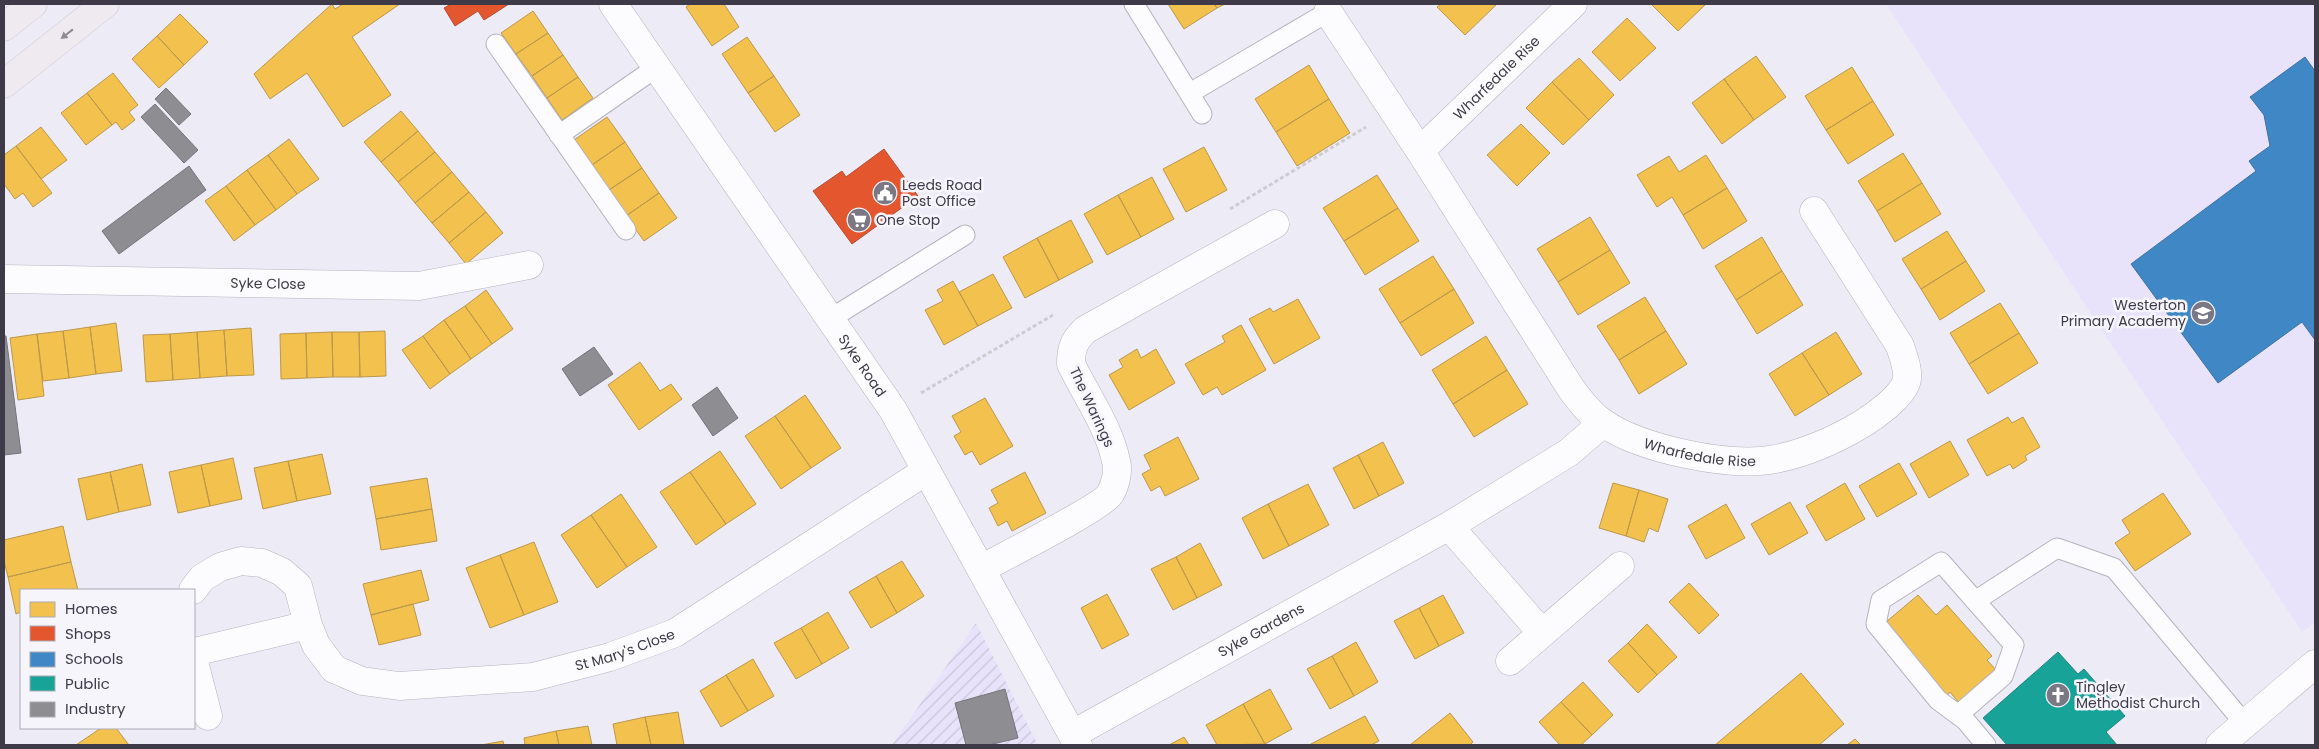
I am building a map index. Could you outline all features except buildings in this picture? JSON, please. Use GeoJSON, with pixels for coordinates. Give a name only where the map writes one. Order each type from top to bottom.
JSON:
{"type":"FeatureCollection","features":[{"type":"Feature","properties":{"kind":"main road"},"geometry":{"type":"LineString","coordinates":[[4,27],[33,4]]}},
{"type":"Feature","properties":{"kind":"main road"},"geometry":{"type":"LineString","coordinates":[[4,84],[105,4]]}},
{"type":"Feature","properties":{"kind":"street","name":"Syke Road"},"geometry":{"type":"LineString","coordinates":[[614,4],[893,410],[1076,740]]}},
{"type":"Feature","properties":{"kind":"street","name":"Wharfedale Rise"},"geometry":{"type":"LineString","coordinates":[[1420,151],[1573,4]]}},
{"type":"Feature","properties":{"kind":"street","name":"Wharfedale Rise"},"geometry":{"type":"LineString","coordinates":[[1328,12],[1420,151],[1570,387],[1585,407],[1603,423],[1660,448],[1694,456],[1734,461],[1774,459],[1830,443],[1883,412],[1906,383],[1906,364],[1900,346],[1814,211]]}},
{"type":"Feature","properties":{"kind":"street","name":"The Warings"},"geometry":{"type":"LineString","coordinates":[[980,569],[1090,509],[1110,496],[1115,484],[1117,463],[1111,443],[1071,364],[1071,350],[1075,339],[1085,330],[1276,224]]}},
{"type":"Feature","properties":{"kind":"street","name":"Syke Close"},"geometry":{"type":"LineString","coordinates":[[4,279],[419,286],[529,265]]}},
{"type":"Feature","properties":{"kind":"street","name":"Syke Gardens"},"geometry":{"type":"LineString","coordinates":[[1076,740],[1449,526],[1568,453],[1603,423]]}},
{"type":"Feature","properties":{"kind":"street","name":"St Mary's Close"},"geometry":{"type":"LineString","coordinates":[[194,589],[202,578],[220,567],[241,561],[262,563],[282,572],[298,586],[308,625],[316,645],[334,669],[362,681],[399,686],[533,677],[610,657],[675,633],[926,471]]}},
{"type":"Feature","properties":{"kind":"street"},"geometry":{"type":"LineString","coordinates":[[1449,526],[1542,633]]}},
{"type":"Feature","properties":{"kind":"street"},"geometry":{"type":"LineString","coordinates":[[1510,661],[1620,566]]}},
{"type":"Feature","properties":{"kind":"street"},"geometry":{"type":"LineString","coordinates":[[195,652],[308,625]]}},
{"type":"Feature","properties":{"kind":"street"},"geometry":{"type":"LineString","coordinates":[[2220,745],[2315,664]]}},
{"type":"Feature","properties":{"kind":"street"},"geometry":{"type":"LineString","coordinates":[[195,666],[208,716]]}},
{"type":"Feature","properties":{"kind":"lane"},"geometry":{"type":"LineString","coordinates":[[1134,4],[1202,114]]}},
{"type":"Feature","properties":{"kind":"lane"},"geometry":{"type":"LineString","coordinates":[[1190,93],[1328,12]]}},
{"type":"Feature","properties":{"kind":"lane"},"geometry":{"type":"LineString","coordinates":[[496,44],[626,230]]}},
{"type":"Feature","properties":{"kind":"lane"},"geometry":{"type":"LineString","coordinates":[[560,135],[657,67]]}},
{"type":"Feature","properties":{"kind":"lane"},"geometry":{"type":"LineString","coordinates":[[830,319],[965,235]]}},
{"type":"Feature","properties":{"kind":"lane"},"geometry":{"type":"LineString","coordinates":[[1975,601],[2057,548],[2114,568],[2245,724]]}},
{"type":"Feature","properties":{"kind":"lane"},"geometry":{"type":"LineString","coordinates":[[1958,715],[2003,676],[2014,645],[1941,562],[1881,600],[1876,624],[1938,700],[1958,715],[1965,720],[1986,745]]}},
{"type":"Feature","properties":{"kind":"shaded area","name":"Westerton Primary Academy"},"geometry":{"type":"Polygon","coordinates":[[[1886,4],[2315,4],[2315,622],[2302,632],[1886,4]]]}},
{"type":"Feature","properties":{"kind":"shaded area"},"geometry":{"type":"Polygon","coordinates":[[[976,623],[1038,745],[892,745],[976,623]]]}},
{"type":"Feature","properties":{"kind":"place","name":"Leeds Road Post Office"},"geometry":{"type":"Point","coordinates":[885,193]}},
{"type":"Feature","properties":{"kind":"place","name":"One Stop"},"geometry":{"type":"Point","coordinates":[859,220]}},
{"type":"Feature","properties":{"kind":"place","name":"Westerton Primary Academy"},"geometry":{"type":"Point","coordinates":[2203,313]}},
{"type":"Feature","properties":{"kind":"place","name":"Tingley Methodist Church"},"geometry":{"type":"Point","coordinates":[2058,695]}}]}
